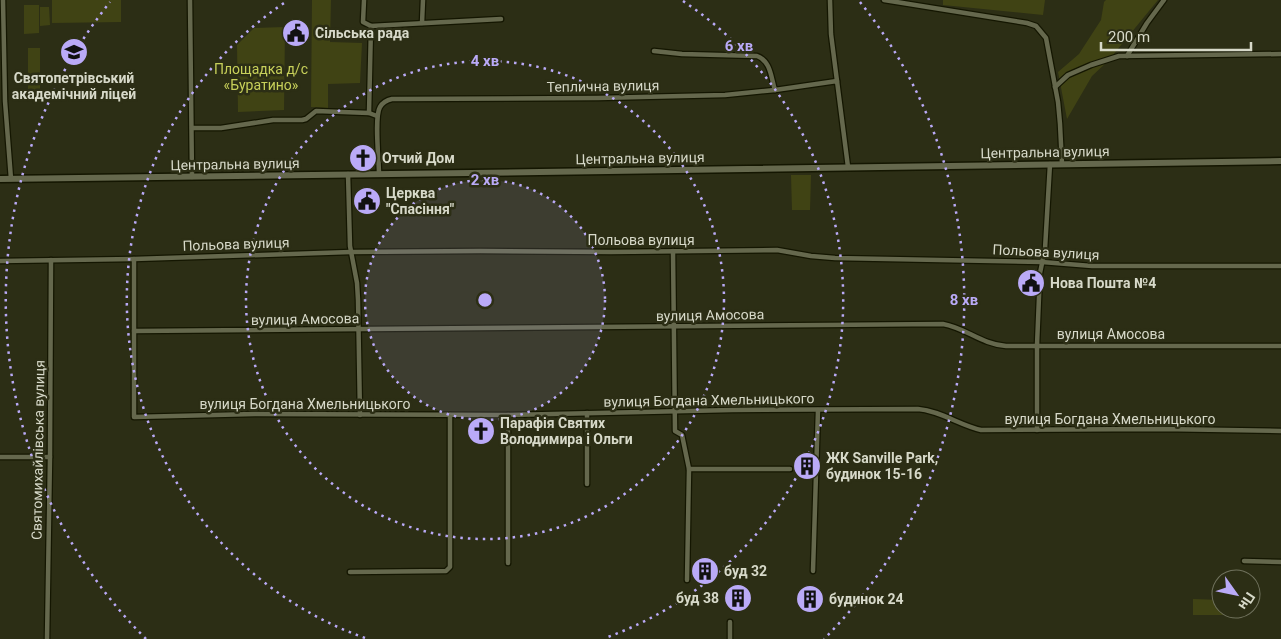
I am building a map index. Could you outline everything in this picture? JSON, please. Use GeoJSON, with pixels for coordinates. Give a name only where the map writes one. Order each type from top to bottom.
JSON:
{"type":"FeatureCollection","features":[{"type":"Feature","properties":{"kind":"main road","name":"Центральна вулиця"},"geometry":{"type":"LineString","coordinates":[[0,179],[1281,161]]}},
{"type":"Feature","properties":{"kind":"street"},"geometry":{"type":"LineString","coordinates":[[3,0],[2,57],[11,179]]}},
{"type":"Feature","properties":{"kind":"street"},"geometry":{"type":"LineString","coordinates":[[190,0],[192,176]]}},
{"type":"Feature","properties":{"kind":"street"},"geometry":{"type":"LineString","coordinates":[[364,0],[363,22],[371,26],[501,19]]}},
{"type":"Feature","properties":{"kind":"street"},"geometry":{"type":"LineString","coordinates":[[422,23],[423,0]]}},
{"type":"Feature","properties":{"kind":"street"},"geometry":{"type":"LineString","coordinates":[[830,0],[831,34],[848,167]]}},
{"type":"Feature","properties":{"kind":"street"},"geometry":{"type":"LineString","coordinates":[[884,0],[1036,26],[1046,38],[1060,124],[1062,164]]}},
{"type":"Feature","properties":{"kind":"street"},"geometry":{"type":"LineString","coordinates":[[1127,56],[1147,23],[1164,0]]}},
{"type":"Feature","properties":{"kind":"street"},"geometry":{"type":"LineString","coordinates":[[369,114],[371,26]]}},
{"type":"Feature","properties":{"kind":"street"},"geometry":{"type":"LineString","coordinates":[[654,51],[682,54],[757,56],[763,58],[767,63],[775,90]]}},
{"type":"Feature","properties":{"kind":"street"},"geometry":{"type":"LineString","coordinates":[[1055,87],[1068,75],[1119,56],[1281,54]]}},
{"type":"Feature","properties":{"kind":"street","name":"Теплична вулиця"},"geometry":{"type":"LineString","coordinates":[[377,116],[380,106],[392,99],[725,95],[837,81]]}},
{"type":"Feature","properties":{"kind":"street"},"geometry":{"type":"LineString","coordinates":[[0,109],[6,109]]}},
{"type":"Feature","properties":{"kind":"street"},"geometry":{"type":"LineString","coordinates":[[192,128],[221,128],[273,120],[302,120],[316,111],[369,114],[377,116],[379,174]]}},
{"type":"Feature","properties":{"kind":"street"},"geometry":{"type":"LineString","coordinates":[[1037,430],[1037,345],[1040,273],[1045,249],[1050,164]]}},
{"type":"Feature","properties":{"kind":"street"},"geometry":{"type":"LineString","coordinates":[[348,174],[350,246],[357,283],[360,414]]}},
{"type":"Feature","properties":{"kind":"street","name":"Польова вулиця"},"geometry":{"type":"LineString","coordinates":[[0,262],[351,252],[673,252],[777,250],[836,258],[1042,262],[1092,266],[1281,266]]}},
{"type":"Feature","properties":{"kind":"street"},"geometry":{"type":"LineString","coordinates":[[673,252],[675,431],[682,435],[689,469],[687,580]]}},
{"type":"Feature","properties":{"kind":"street"},"geometry":{"type":"LineString","coordinates":[[134,259],[134,332]]}},
{"type":"Feature","properties":{"kind":"street","name":"Святомихайлівська вулиця"},"geometry":{"type":"LineString","coordinates":[[47,639],[50,457],[50,260]]}},
{"type":"Feature","properties":{"kind":"street","name":"вулиця Амосова"},"geometry":{"type":"LineString","coordinates":[[134,332],[943,324],[996,345],[1281,346]]}},
{"type":"Feature","properties":{"kind":"street","name":"вулиця Богдана Хмельницького"},"geometry":{"type":"LineString","coordinates":[[134,332],[134,417],[255,414],[450,415],[918,409],[938,413],[981,430],[1281,431]]}},
{"type":"Feature","properties":{"kind":"street"},"geometry":{"type":"LineString","coordinates":[[813,571],[818,410]]}},
{"type":"Feature","properties":{"kind":"street"},"geometry":{"type":"LineString","coordinates":[[587,413],[587,484]]}},
{"type":"Feature","properties":{"kind":"street"},"geometry":{"type":"LineString","coordinates":[[508,414],[508,563]]}},
{"type":"Feature","properties":{"kind":"street"},"geometry":{"type":"LineString","coordinates":[[350,572],[446,571],[450,567],[450,415]]}},
{"type":"Feature","properties":{"kind":"street"},"geometry":{"type":"LineString","coordinates":[[1281,424],[1281,431]]}},
{"type":"Feature","properties":{"kind":"street"},"geometry":{"type":"LineString","coordinates":[[0,457],[50,457]]}},
{"type":"Feature","properties":{"kind":"street"},"geometry":{"type":"LineString","coordinates":[[689,469],[790,469]]}},
{"type":"Feature","properties":{"kind":"street"},"geometry":{"type":"LineString","coordinates":[[1244,562],[1281,562]]}},
{"type":"Feature","properties":{"kind":"street"},"geometry":{"type":"LineString","coordinates":[[730,622],[730,639]]}},
{"type":"Feature","properties":{"kind":"green space"},"geometry":{"type":"Polygon","coordinates":[[[52,0],[121,0],[121,22],[52,23],[52,0]]]}},
{"type":"Feature","properties":{"kind":"green space"},"geometry":{"type":"Polygon","coordinates":[[[312,0],[331,0],[330,42],[362,43],[360,83],[328,84],[328,108],[311,107],[312,0]]]}},
{"type":"Feature","properties":{"kind":"green space"},"geometry":{"type":"Polygon","coordinates":[[[943,0],[1045,0],[1043,15],[943,5],[943,0]]]}},
{"type":"Feature","properties":{"kind":"green space"},"geometry":{"type":"Polygon","coordinates":[[[1106,0],[1158,0],[1108,61],[1092,76],[1067,119],[1058,72],[1079,54],[1101,20],[1106,0]]]}},
{"type":"Feature","properties":{"kind":"green space"},"geometry":{"type":"Polygon","coordinates":[[[24,5],[39,5],[39,33],[24,34],[24,5]]]}},
{"type":"Feature","properties":{"kind":"green space"},"geometry":{"type":"Polygon","coordinates":[[[40,7],[49,7],[50,25],[40,26],[40,7]]]}},
{"type":"Feature","properties":{"kind":"green space","name":"Площадка д/с «Буратино»"},"geometry":{"type":"Polygon","coordinates":[[[285,27],[284,110],[238,112],[237,45],[254,28],[285,27]]]}},
{"type":"Feature","properties":{"kind":"green space"},"geometry":{"type":"Polygon","coordinates":[[[28,48],[40,48],[40,98],[28,99],[28,48]]]}},
{"type":"Feature","properties":{"kind":"green space"},"geometry":{"type":"Polygon","coordinates":[[[791,175],[811,175],[810,210],[792,210],[791,175]]]}},
{"type":"Feature","properties":{"kind":"green space"},"geometry":{"type":"Polygon","coordinates":[[[1193,599],[1211,600],[1211,615],[1193,615],[1193,599]]]}},
{"type":"Feature","properties":{"kind":"place","name":"Сільська рада"},"geometry":{"type":"Point","coordinates":[296,33]}},
{"type":"Feature","properties":{"kind":"place","name":"Святопетрівський академічний ліцей"},"geometry":{"type":"Point","coordinates":[74,52]}},
{"type":"Feature","properties":{"kind":"place","name":"Отчий Дом"},"geometry":{"type":"Point","coordinates":[363,158]}},
{"type":"Feature","properties":{"kind":"place","name":"Церква \"Спасіння\""},"geometry":{"type":"Point","coordinates":[367,201]}},
{"type":"Feature","properties":{"kind":"place","name":"Нова Пошта №4"},"geometry":{"type":"Point","coordinates":[1031,283]}},
{"type":"Feature","properties":{"kind":"place","name":"Парафія Святих Володимира і Ольги"},"geometry":{"type":"Point","coordinates":[481,431]}},
{"type":"Feature","properties":{"kind":"place","name":"ЖК Sanville Park, будинок 15-16"},"geometry":{"type":"Point","coordinates":[807,466]}},
{"type":"Feature","properties":{"kind":"place","name":"буд 32"},"geometry":{"type":"Point","coordinates":[705,571]}},
{"type":"Feature","properties":{"kind":"place","name":"буд 38"},"geometry":{"type":"Point","coordinates":[738,598]}},
{"type":"Feature","properties":{"kind":"place","name":"будинок 24"},"geometry":{"type":"Point","coordinates":[810,599]}}]}
